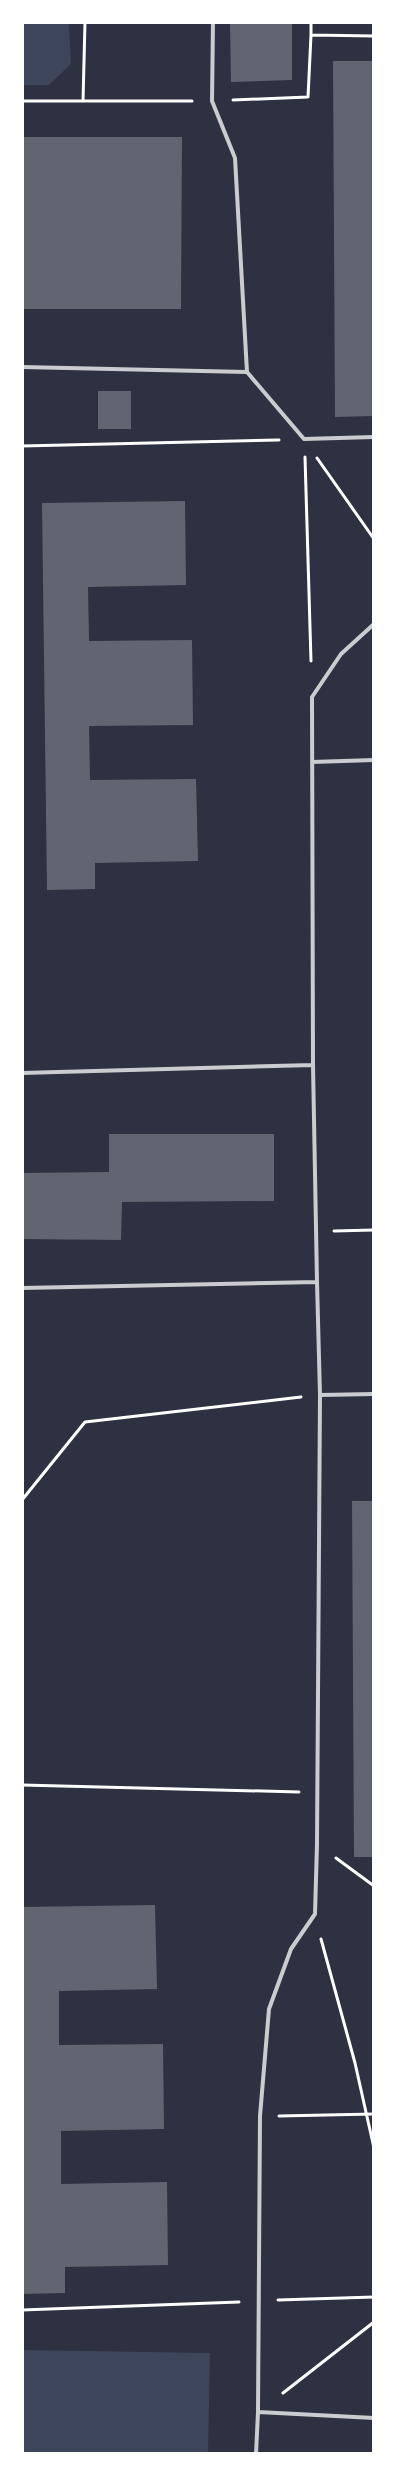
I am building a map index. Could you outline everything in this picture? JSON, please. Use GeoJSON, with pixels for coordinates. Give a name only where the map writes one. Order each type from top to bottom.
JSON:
{"type":"FeatureCollection","features":[{"type":"Feature","properties":{"kind":"lane"},"geometry":{"type":"LineString","coordinates":[[213,22],[212,101],[235,158],[247,372],[304,439],[374,437]]}},
{"type":"Feature","properties":{"kind":"lane"},"geometry":{"type":"LineString","coordinates":[[22,367],[247,372]]}},
{"type":"Feature","properties":{"kind":"lane"},"geometry":{"type":"LineString","coordinates":[[256,2454],[260,2300],[260,2116],[269,2009],[291,1949],[315,1914],[318,1844],[320,1395],[313,1065],[312,697],[341,654],[374,624]]}},
{"type":"Feature","properties":{"kind":"lane"},"geometry":{"type":"LineString","coordinates":[[312,762],[374,760]]}},
{"type":"Feature","properties":{"kind":"lane"},"geometry":{"type":"LineString","coordinates":[[22,1073],[313,1065]]}},
{"type":"Feature","properties":{"kind":"lane"},"geometry":{"type":"LineString","coordinates":[[22,1288],[317,1282]]}},
{"type":"Feature","properties":{"kind":"lane"},"geometry":{"type":"LineString","coordinates":[[320,1395],[374,1394]]}},
{"type":"Feature","properties":{"kind":"lane"},"geometry":{"type":"LineString","coordinates":[[258,2412],[374,2418]]}},
{"type":"Feature","properties":{"kind":"path"},"geometry":{"type":"LineString","coordinates":[[84,101],[85,22]]}},
{"type":"Feature","properties":{"kind":"path"},"geometry":{"type":"LineString","coordinates":[[311,22],[311,34]]}},
{"type":"Feature","properties":{"kind":"path"},"geometry":{"type":"LineString","coordinates":[[22,446],[304,439]]}},
{"type":"Feature","properties":{"kind":"path"},"geometry":{"type":"LineString","coordinates":[[304,439],[374,539]]}},
{"type":"Feature","properties":{"kind":"path"},"geometry":{"type":"LineString","coordinates":[[304,439],[312,697]]}},
{"type":"Feature","properties":{"kind":"path"},"geometry":{"type":"LineString","coordinates":[[316,1231],[374,1230]]}},
{"type":"Feature","properties":{"kind":"path"},"geometry":{"type":"LineString","coordinates":[[22,1500],[85,1422],[320,1395]]}},
{"type":"Feature","properties":{"kind":"path"},"geometry":{"type":"LineString","coordinates":[[22,1785],[318,1792]]}},
{"type":"Feature","properties":{"kind":"path"},"geometry":{"type":"LineString","coordinates":[[318,1844],[374,1886]]}},
{"type":"Feature","properties":{"kind":"path"},"geometry":{"type":"LineString","coordinates":[[315,1914],[374,2148]]}},
{"type":"Feature","properties":{"kind":"path"},"geometry":{"type":"LineString","coordinates":[[260,2116],[374,2114]]}},
{"type":"Feature","properties":{"kind":"path"},"geometry":{"type":"LineString","coordinates":[[22,2310],[374,2297]]}},
{"type":"Feature","properties":{"kind":"path"},"geometry":{"type":"LineString","coordinates":[[258,2412],[374,2322]]}},
{"type":"Feature","properties":{"kind":"shaded area"},"geometry":{"type":"Polygon","coordinates":[[[22,23],[69,23],[71,64],[49,85],[23,85],[22,23]]]}},
{"type":"Feature","properties":{"kind":"shaded area"},"geometry":{"type":"Polygon","coordinates":[[[23,2350],[210,2353],[208,2453],[23,2453],[23,2350]]]}},
{"type":"Feature","properties":{"kind":"building"},"geometry":{"type":"Polygon","coordinates":[[[230,22],[292,22],[292,80],[231,82],[230,22]]]}},
{"type":"Feature","properties":{"kind":"building"},"geometry":{"type":"Polygon","coordinates":[[[333,61],[374,61],[374,416],[335,417],[333,61]]]}},
{"type":"Feature","properties":{"kind":"building"},"geometry":{"type":"Polygon","coordinates":[[[22,137],[182,137],[181,309],[22,309],[22,137]]]}},
{"type":"Feature","properties":{"kind":"building"},"geometry":{"type":"Polygon","coordinates":[[[98,391],[131,391],[131,429],[98,429],[98,391]]]}},
{"type":"Feature","properties":{"kind":"building"},"geometry":{"type":"Polygon","coordinates":[[[185,501],[186,585],[88,587],[89,641],[192,640],[193,725],[89,726],[90,780],[196,779],[198,861],[95,863],[95,889],[47,890],[42,503],[185,501]]]}},
{"type":"Feature","properties":{"kind":"building"},"geometry":{"type":"Polygon","coordinates":[[[109,1134],[274,1134],[274,1201],[122,1202],[121,1240],[22,1239],[22,1173],[109,1172],[109,1134]]]}},
{"type":"Feature","properties":{"kind":"building"},"geometry":{"type":"Polygon","coordinates":[[[352,1501],[374,1501],[374,1857],[354,1857],[352,1501]]]}},
{"type":"Feature","properties":{"kind":"building"},"geometry":{"type":"Polygon","coordinates":[[[155,1905],[157,1989],[59,1991],[59,2045],[163,2044],[164,2129],[61,2131],[61,2184],[167,2182],[168,2265],[65,2267],[65,2293],[22,2294],[22,1907],[155,1905]]]}}]}
